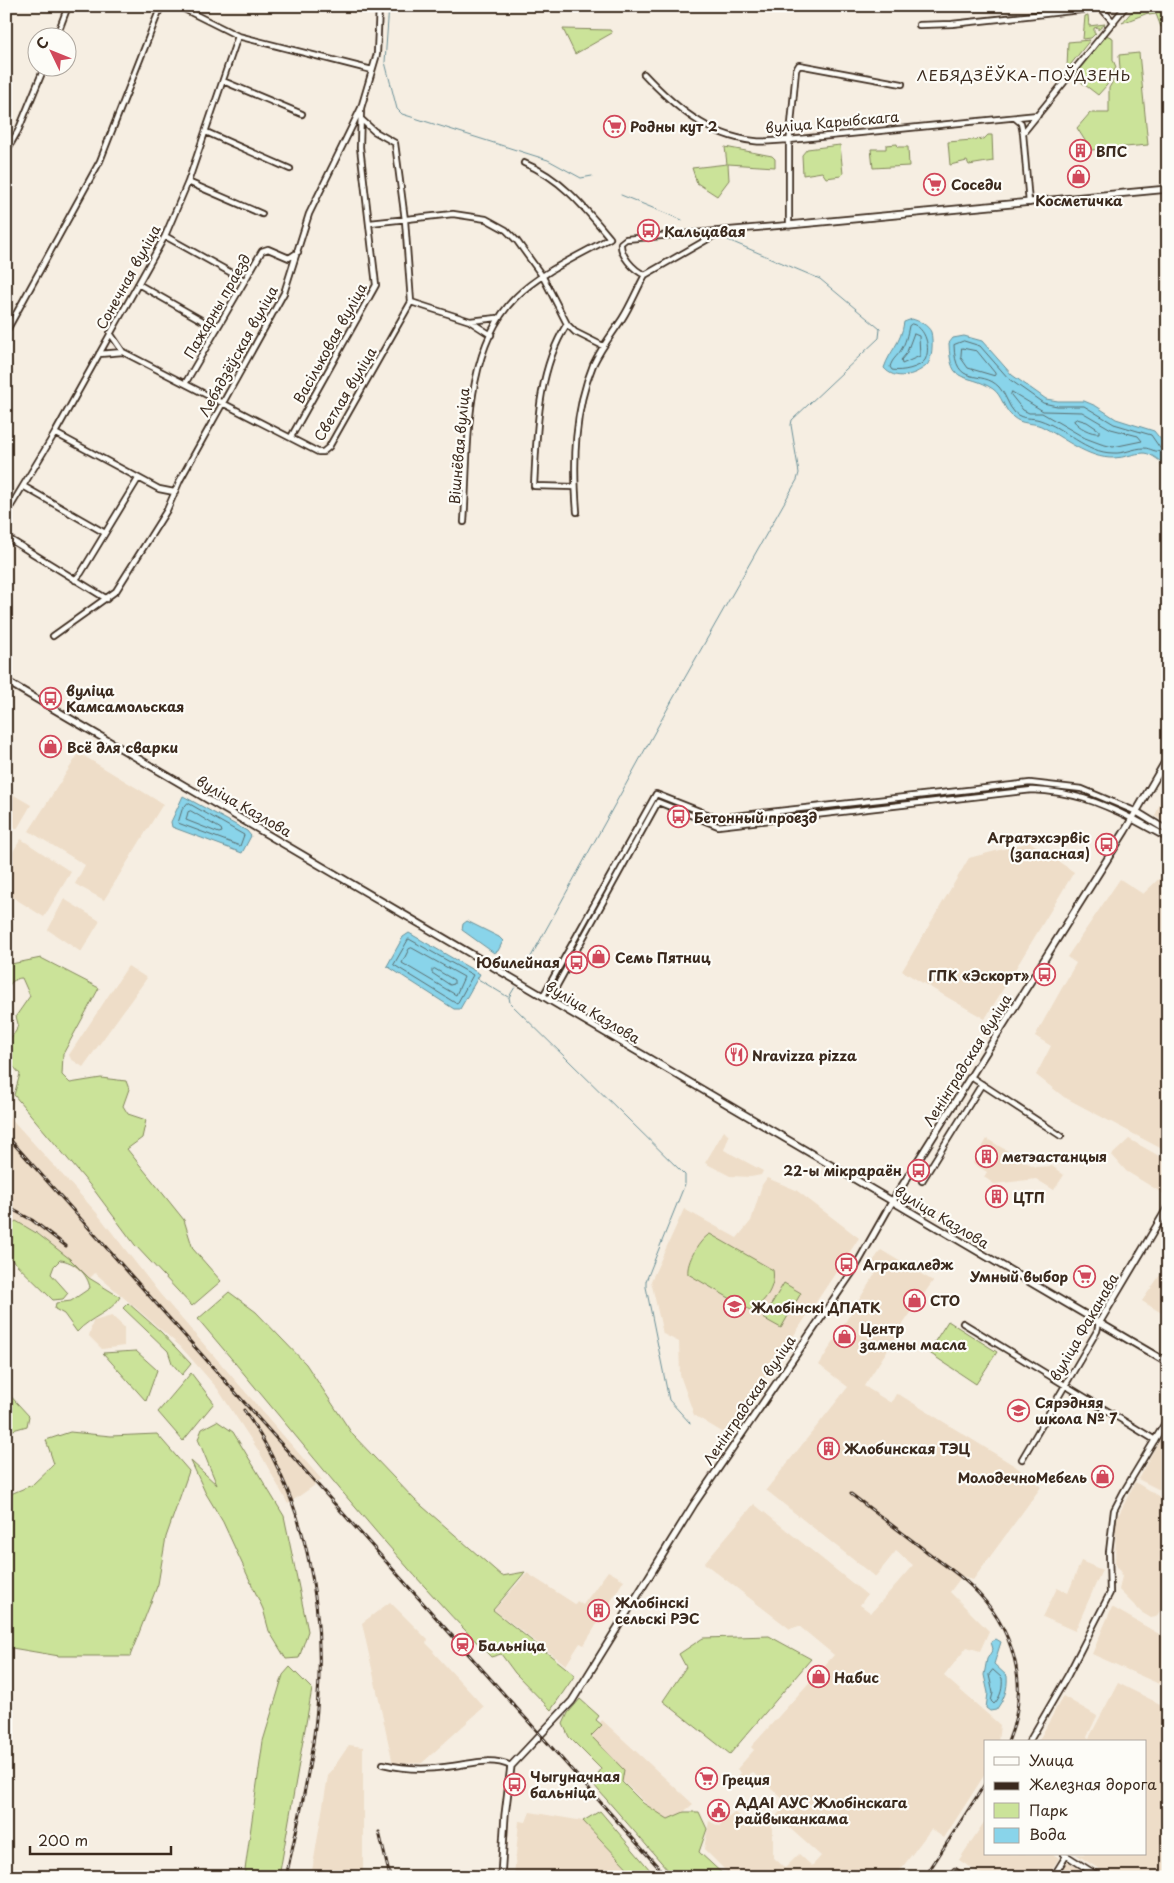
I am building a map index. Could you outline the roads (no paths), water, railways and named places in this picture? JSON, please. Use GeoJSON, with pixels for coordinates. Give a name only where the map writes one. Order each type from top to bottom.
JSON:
{"type":"FeatureCollection","features":[{"type":"Feature","properties":{"kind":"main road"},"geometry":{"type":"LineString","coordinates":[[789,225],[1168,189]]}},
{"type":"Feature","properties":{"kind":"main road","name":"вуліца Казлова"},"geometry":{"type":"LineString","coordinates":[[6,681],[1168,1363]]}},
{"type":"Feature","properties":{"kind":"main road","name":"Ленінградская вуліца"},"geometry":{"type":"LineString","coordinates":[[510,1766],[572,1701],[694,1504],[853,1271],[892,1202],[1133,819],[1168,757]]}},
{"type":"Feature","properties":{"kind":"main road"},"geometry":{"type":"LineString","coordinates":[[1137,812],[1168,831]]}},
{"type":"Feature","properties":{"kind":"main road"},"geometry":{"type":"LineString","coordinates":[[1133,819],[1168,838]]}},
{"type":"Feature","properties":{"kind":"main road","name":"вуліца Факанава"},"geometry":{"type":"LineString","coordinates":[[1099,1323],[1168,1207]]}},
{"type":"Feature","properties":{"kind":"main road"},"geometry":{"type":"LineString","coordinates":[[501,1877],[510,1766]]}},
{"type":"Feature","properties":{"kind":"street"},"geometry":{"type":"LineString","coordinates":[[60,28],[68,6]]}},
{"type":"Feature","properties":{"kind":"street"},"geometry":{"type":"LineString","coordinates":[[6,332],[100,161],[161,6]]}},
{"type":"Feature","properties":{"kind":"street"},"geometry":{"type":"LineString","coordinates":[[178,6],[238,36],[372,70]]}},
{"type":"Feature","properties":{"kind":"street","name":"Лебядзёўская вуліца"},"geometry":{"type":"LineString","coordinates":[[53,636],[116,591],[162,519],[174,492],[284,293],[309,214],[361,108],[377,54],[379,6]]}},
{"type":"Feature","properties":{"kind":"street"},"geometry":{"type":"LineString","coordinates":[[919,25],[952,24],[1117,6]]}},
{"type":"Feature","properties":{"kind":"street"},"geometry":{"type":"LineString","coordinates":[[1023,132],[1030,126],[1126,6]]}},
{"type":"Feature","properties":{"kind":"street"},"geometry":{"type":"LineString","coordinates":[[1101,8],[1114,23]]}},
{"type":"Feature","properties":{"kind":"street","name":"Сонечная вуліца"},"geometry":{"type":"LineString","coordinates":[[6,514],[56,433],[110,333],[166,236],[206,132],[238,36]]}},
{"type":"Feature","properties":{"kind":"street"},"geometry":{"type":"LineString","coordinates":[[524,162],[554,179],[580,202],[610,238],[623,240],[789,225],[789,140],[796,70],[799,66],[902,84]]}},
{"type":"Feature","properties":{"kind":"street","name":"вуліца Карыбскага"},"geometry":{"type":"LineString","coordinates":[[644,74],[673,103],[713,130],[754,141],[789,140],[1025,118],[1038,115]]}},
{"type":"Feature","properties":{"kind":"street"},"geometry":{"type":"LineString","coordinates":[[6,152],[18,131],[40,78]]}},
{"type":"Feature","properties":{"kind":"street"},"geometry":{"type":"LineString","coordinates":[[223,81],[302,114]]}},
{"type":"Feature","properties":{"kind":"street","name":"Васільковая вуліца"},"geometry":{"type":"LineString","coordinates":[[291,437],[376,285],[359,133],[362,120],[361,108]]}},
{"type":"Feature","properties":{"kind":"street"},"geometry":{"type":"LineString","coordinates":[[1015,118],[1025,128],[1030,126]]}},
{"type":"Feature","properties":{"kind":"street"},"geometry":{"type":"LineString","coordinates":[[1021,123],[1025,118],[1031,121],[1030,126]]}},
{"type":"Feature","properties":{"kind":"street"},"geometry":{"type":"LineString","coordinates":[[362,120],[374,131],[395,143],[405,220],[411,302],[470,321],[491,335]]}},
{"type":"Feature","properties":{"kind":"street"},"geometry":{"type":"LineString","coordinates":[[1021,123],[1029,202]]}},
{"type":"Feature","properties":{"kind":"street"},"geometry":{"type":"LineString","coordinates":[[350,130],[359,133]]}},
{"type":"Feature","properties":{"kind":"street"},"geometry":{"type":"LineString","coordinates":[[206,132],[290,169]]}},
{"type":"Feature","properties":{"kind":"street"},"geometry":{"type":"LineString","coordinates":[[188,182],[262,214]]}},
{"type":"Feature","properties":{"kind":"street"},"geometry":{"type":"LineString","coordinates":[[370,223],[453,214],[486,220],[506,230],[517,241],[543,277],[567,324],[575,332],[603,346]]}},
{"type":"Feature","properties":{"kind":"street"},"geometry":{"type":"LineString","coordinates":[[577,512],[574,447],[580,413],[593,365],[603,346],[623,318],[644,274],[722,231]]}},
{"type":"Feature","properties":{"kind":"street"},"geometry":{"type":"LineString","coordinates":[[166,236],[244,280]]}},
{"type":"Feature","properties":{"kind":"street","name":"Вішнёвая вуліца"},"geometry":{"type":"LineString","coordinates":[[464,522],[476,374],[497,318],[517,295],[543,277],[610,238]]}},
{"type":"Feature","properties":{"kind":"street"},"geometry":{"type":"LineString","coordinates":[[623,240],[620,247],[623,254],[635,269],[644,274]]}},
{"type":"Feature","properties":{"kind":"street","name":"Пажарны праезд"},"geometry":{"type":"LineString","coordinates":[[186,382],[244,280],[265,248],[289,258],[298,252]]}},
{"type":"Feature","properties":{"kind":"street"},"geometry":{"type":"LineString","coordinates":[[138,284],[217,329]]}},
{"type":"Feature","properties":{"kind":"street","name":"Светлая вуліца"},"geometry":{"type":"LineString","coordinates":[[123,352],[186,382],[318,452],[323,452],[329,447],[411,302]]}},
{"type":"Feature","properties":{"kind":"street"},"geometry":{"type":"LineString","coordinates":[[470,321],[497,318]]}},
{"type":"Feature","properties":{"kind":"street"},"geometry":{"type":"LineString","coordinates":[[567,324],[559,336],[544,384],[538,411],[534,486],[575,488]]}},
{"type":"Feature","properties":{"kind":"street"},"geometry":{"type":"LineString","coordinates":[[99,354],[123,352],[110,333]]}},
{"type":"Feature","properties":{"kind":"street"},"geometry":{"type":"LineString","coordinates":[[56,433],[138,479],[159,489],[174,492]]}},
{"type":"Feature","properties":{"kind":"street"},"geometry":{"type":"LineString","coordinates":[[75,580],[138,479]]}},
{"type":"Feature","properties":{"kind":"street"},"geometry":{"type":"LineString","coordinates":[[24,486],[105,533]]}},
{"type":"Feature","properties":{"kind":"street"},"geometry":{"type":"LineString","coordinates":[[6,537],[75,580],[97,591],[107,599]]}},
{"type":"Feature","properties":{"kind":"street"},"geometry":{"type":"LineString","coordinates":[[546,998],[656,794],[717,818],[1030,783],[1082,789],[1137,812]]}},
{"type":"Feature","properties":{"kind":"street"},"geometry":{"type":"LineString","coordinates":[[546,998],[660,802],[718,826],[1032,790],[1061,792],[1079,796],[1098,802],[1133,819]]}},
{"type":"Feature","properties":{"kind":"street"},"geometry":{"type":"LineString","coordinates":[[971,1077],[1061,1136]]}},
{"type":"Feature","properties":{"kind":"street"},"geometry":{"type":"LineString","coordinates":[[922,1181],[982,1084]]}},
{"type":"Feature","properties":{"kind":"street"},"geometry":{"type":"LineString","coordinates":[[963,1323],[1155,1440]]}},
{"type":"Feature","properties":{"kind":"street","name":"вуліца Факанава"},"geometry":{"type":"LineString","coordinates":[[1022,1459],[1097,1331],[1099,1323]]}},
{"type":"Feature","properties":{"kind":"street"},"geometry":{"type":"LineString","coordinates":[[1030,1740],[1068,1675],[1110,1593],[1109,1552],[1114,1510],[1168,1418]]}},
{"type":"Feature","properties":{"kind":"street"},"geometry":{"type":"LineString","coordinates":[[383,1764],[418,1769],[445,1768],[484,1761],[499,1761],[510,1766]]}},
{"type":"Feature","properties":{"kind":"street"},"geometry":{"type":"LineString","coordinates":[[1053,1877],[1064,1856]]}},
{"type":"Feature","properties":{"kind":"street"},"geometry":{"type":"LineString","coordinates":[[1067,1856],[1100,1877]]}},
{"type":"Feature","properties":{"kind":"street"},"geometry":{"type":"LineString","coordinates":[[955,1871],[964,1877]]}},
{"type":"Feature","properties":{"kind":"water"},"geometry":{"type":"Polygon","coordinates":[[[912,319],[926,325],[931,332],[930,360],[926,366],[916,372],[905,376],[894,375],[884,368],[903,330],[904,322],[912,319]]]}},
{"type":"Feature","properties":{"kind":"water"},"geometry":{"type":"Polygon","coordinates":[[[964,336],[982,341],[1012,375],[1046,399],[1084,401],[1096,406],[1116,419],[1154,431],[1166,446],[1168,464],[1144,453],[1114,458],[1095,455],[1076,447],[1041,426],[1016,420],[1007,411],[999,395],[993,389],[961,376],[952,367],[949,343],[953,338],[964,336]]]}},
{"type":"Feature","properties":{"kind":"water"},"geometry":{"type":"Polygon","coordinates":[[[183,796],[247,831],[251,836],[242,853],[172,827],[171,822],[183,796]]]}},
{"type":"Feature","properties":{"kind":"water"},"geometry":{"type":"Polygon","coordinates":[[[467,921],[499,937],[503,941],[498,951],[494,953],[462,930],[463,924],[467,921]]]}},
{"type":"Feature","properties":{"kind":"water"},"geometry":{"type":"Polygon","coordinates":[[[409,933],[480,974],[460,1009],[454,1009],[387,966],[403,937],[409,933]]]}},
{"type":"Feature","properties":{"kind":"water"},"geometry":{"type":"Polygon","coordinates":[[[996,1639],[1001,1642],[994,1664],[1007,1676],[1007,1686],[999,1706],[996,1710],[990,1711],[986,1708],[988,1693],[984,1675],[987,1659],[993,1649],[991,1642],[996,1639]]]}},
{"type":"Feature","properties":{"kind":"waterway"},"geometry":{"type":"LineString","coordinates":[[389,6],[385,62],[397,109],[402,114],[548,160],[581,178],[592,176]]}},
{"type":"Feature","properties":{"kind":"waterway"},"geometry":{"type":"LineString","coordinates":[[621,195],[682,220]]}},
{"type":"Feature","properties":{"kind":"waterway"},"geometry":{"type":"LineString","coordinates":[[527,964],[674,697],[797,480],[799,473],[791,425],[792,420],[879,338],[880,329],[820,279],[721,237]]}},
{"type":"Feature","properties":{"kind":"waterway"},"geometry":{"type":"LineString","coordinates":[[478,979],[508,997]]}},
{"type":"Feature","properties":{"kind":"waterway"},"geometry":{"type":"LineString","coordinates":[[515,987],[509,997],[510,1003],[685,1175],[685,1184],[646,1281],[646,1287],[669,1400],[690,1423]]}},
{"type":"Feature","properties":{"kind":"railway"},"geometry":{"type":"LineString","coordinates":[[6,1135],[667,1877]]}},
{"type":"Feature","properties":{"kind":"railway"},"geometry":{"type":"LineString","coordinates":[[6,1206],[32,1220],[66,1246]]}},
{"type":"Feature","properties":{"kind":"railway"},"geometry":{"type":"LineString","coordinates":[[244,1410],[265,1444],[283,1479],[297,1515],[314,1591],[318,1630],[319,1670],[315,1730],[286,1877]]}},
{"type":"Feature","properties":{"kind":"railway"},"geometry":{"type":"LineString","coordinates":[[851,1494],[966,1581],[986,1602],[998,1620],[1008,1639],[1018,1679],[1015,1721],[1009,1740]]}},
{"type":"Feature","properties":{"kind":"railway"},"geometry":{"type":"LineString","coordinates":[[925,1877],[984,1786]]}},
{"type":"Feature","properties":{"kind":"railway"},"geometry":{"type":"LineString","coordinates":[[379,1832],[390,1877]]}},
{"type":"Feature","properties":{"kind":"place","name":"Родны кут 2"},"geometry":{"type":"Point","coordinates":[614,126]}},
{"type":"Feature","properties":{"kind":"place","name":"ВПС"},"geometry":{"type":"Point","coordinates":[1080,151]}},
{"type":"Feature","properties":{"kind":"place","name":"Косметичка"},"geometry":{"type":"Point","coordinates":[1079,177]}},
{"type":"Feature","properties":{"kind":"place","name":"Соседи"},"geometry":{"type":"Point","coordinates":[935,184]}},
{"type":"Feature","properties":{"kind":"place","name":"Кальцавая"},"geometry":{"type":"Point","coordinates":[648,231]}},
{"type":"Feature","properties":{"kind":"place","name":"вуліца Камсамольская"},"geometry":{"type":"Point","coordinates":[50,698]}},
{"type":"Feature","properties":{"kind":"place","name":"Всё для сварки"},"geometry":{"type":"Point","coordinates":[51,747]}},
{"type":"Feature","properties":{"kind":"place","name":"Бетонный проезд"},"geometry":{"type":"Point","coordinates":[678,817]}},
{"type":"Feature","properties":{"kind":"place","name":"Агратэхсэрвіс (запасная)"},"geometry":{"type":"Point","coordinates":[1106,845]}},
{"type":"Feature","properties":{"kind":"place","name":"Семь Пятниц"},"geometry":{"type":"Point","coordinates":[599,957]}},
{"type":"Feature","properties":{"kind":"place","name":"Юбилейная"},"geometry":{"type":"Point","coordinates":[576,962]}},
{"type":"Feature","properties":{"kind":"place","name":"ГПК «Эскорт»"},"geometry":{"type":"Point","coordinates":[1045,975]}},
{"type":"Feature","properties":{"kind":"place","name":"Nravizza pizza"},"geometry":{"type":"Point","coordinates":[736,1055]}},
{"type":"Feature","properties":{"kind":"place","name":"метэастанцыя"},"geometry":{"type":"Point","coordinates":[986,1156]}},
{"type":"Feature","properties":{"kind":"place","name":"22-ы мікрараён"},"geometry":{"type":"Point","coordinates":[918,1170]}},
{"type":"Feature","properties":{"kind":"place","name":"ЦТП"},"geometry":{"type":"Point","coordinates":[997,1197]}},
{"type":"Feature","properties":{"kind":"place","name":"Агракаледж"},"geometry":{"type":"Point","coordinates":[847,1264]}},
{"type":"Feature","properties":{"kind":"place","name":"Умный выбор"},"geometry":{"type":"Point","coordinates":[1084,1276]}},
{"type":"Feature","properties":{"kind":"place","name":"СТО"},"geometry":{"type":"Point","coordinates":[914,1300]}},
{"type":"Feature","properties":{"kind":"place","name":"Жлобінскі ДПАТК"},"geometry":{"type":"Point","coordinates":[735,1307]}},
{"type":"Feature","properties":{"kind":"place","name":"Центр замены масла"},"geometry":{"type":"Point","coordinates":[844,1336]}},
{"type":"Feature","properties":{"kind":"place","name":"Сярэдняя школа № 7"},"geometry":{"type":"Point","coordinates":[1019,1410]}},
{"type":"Feature","properties":{"kind":"place","name":"Жлобинская ТЭЦ"},"geometry":{"type":"Point","coordinates":[828,1448]}},
{"type":"Feature","properties":{"kind":"place","name":"МолодечноМебель"},"geometry":{"type":"Point","coordinates":[1103,1477]}},
{"type":"Feature","properties":{"kind":"place","name":"Жлобінскі сельскі РЭС"},"geometry":{"type":"Point","coordinates":[599,1610]}},
{"type":"Feature","properties":{"kind":"place","name":"Бальніца"},"geometry":{"type":"Point","coordinates":[462,1645]}},
{"type":"Feature","properties":{"kind":"place","name":"Набис"},"geometry":{"type":"Point","coordinates":[818,1677]}},
{"type":"Feature","properties":{"kind":"place","name":"Греция"},"geometry":{"type":"Point","coordinates":[706,1779]}},
{"type":"Feature","properties":{"kind":"place","name":"Чыгуначная бальніца"},"geometry":{"type":"Point","coordinates":[514,1784]}},
{"type":"Feature","properties":{"kind":"place","name":"АДАІ АУС Жлобінскага райвыканкама"},"geometry":{"type":"Point","coordinates":[719,1810]}},
{"type":"Feature","properties":{"kind":"district","name":"ЛЕБЯДЗЁЎКА-ПОЎДЗЕНЬ"},"geometry":{"type":"Point","coordinates":[1024,74]}}]}
